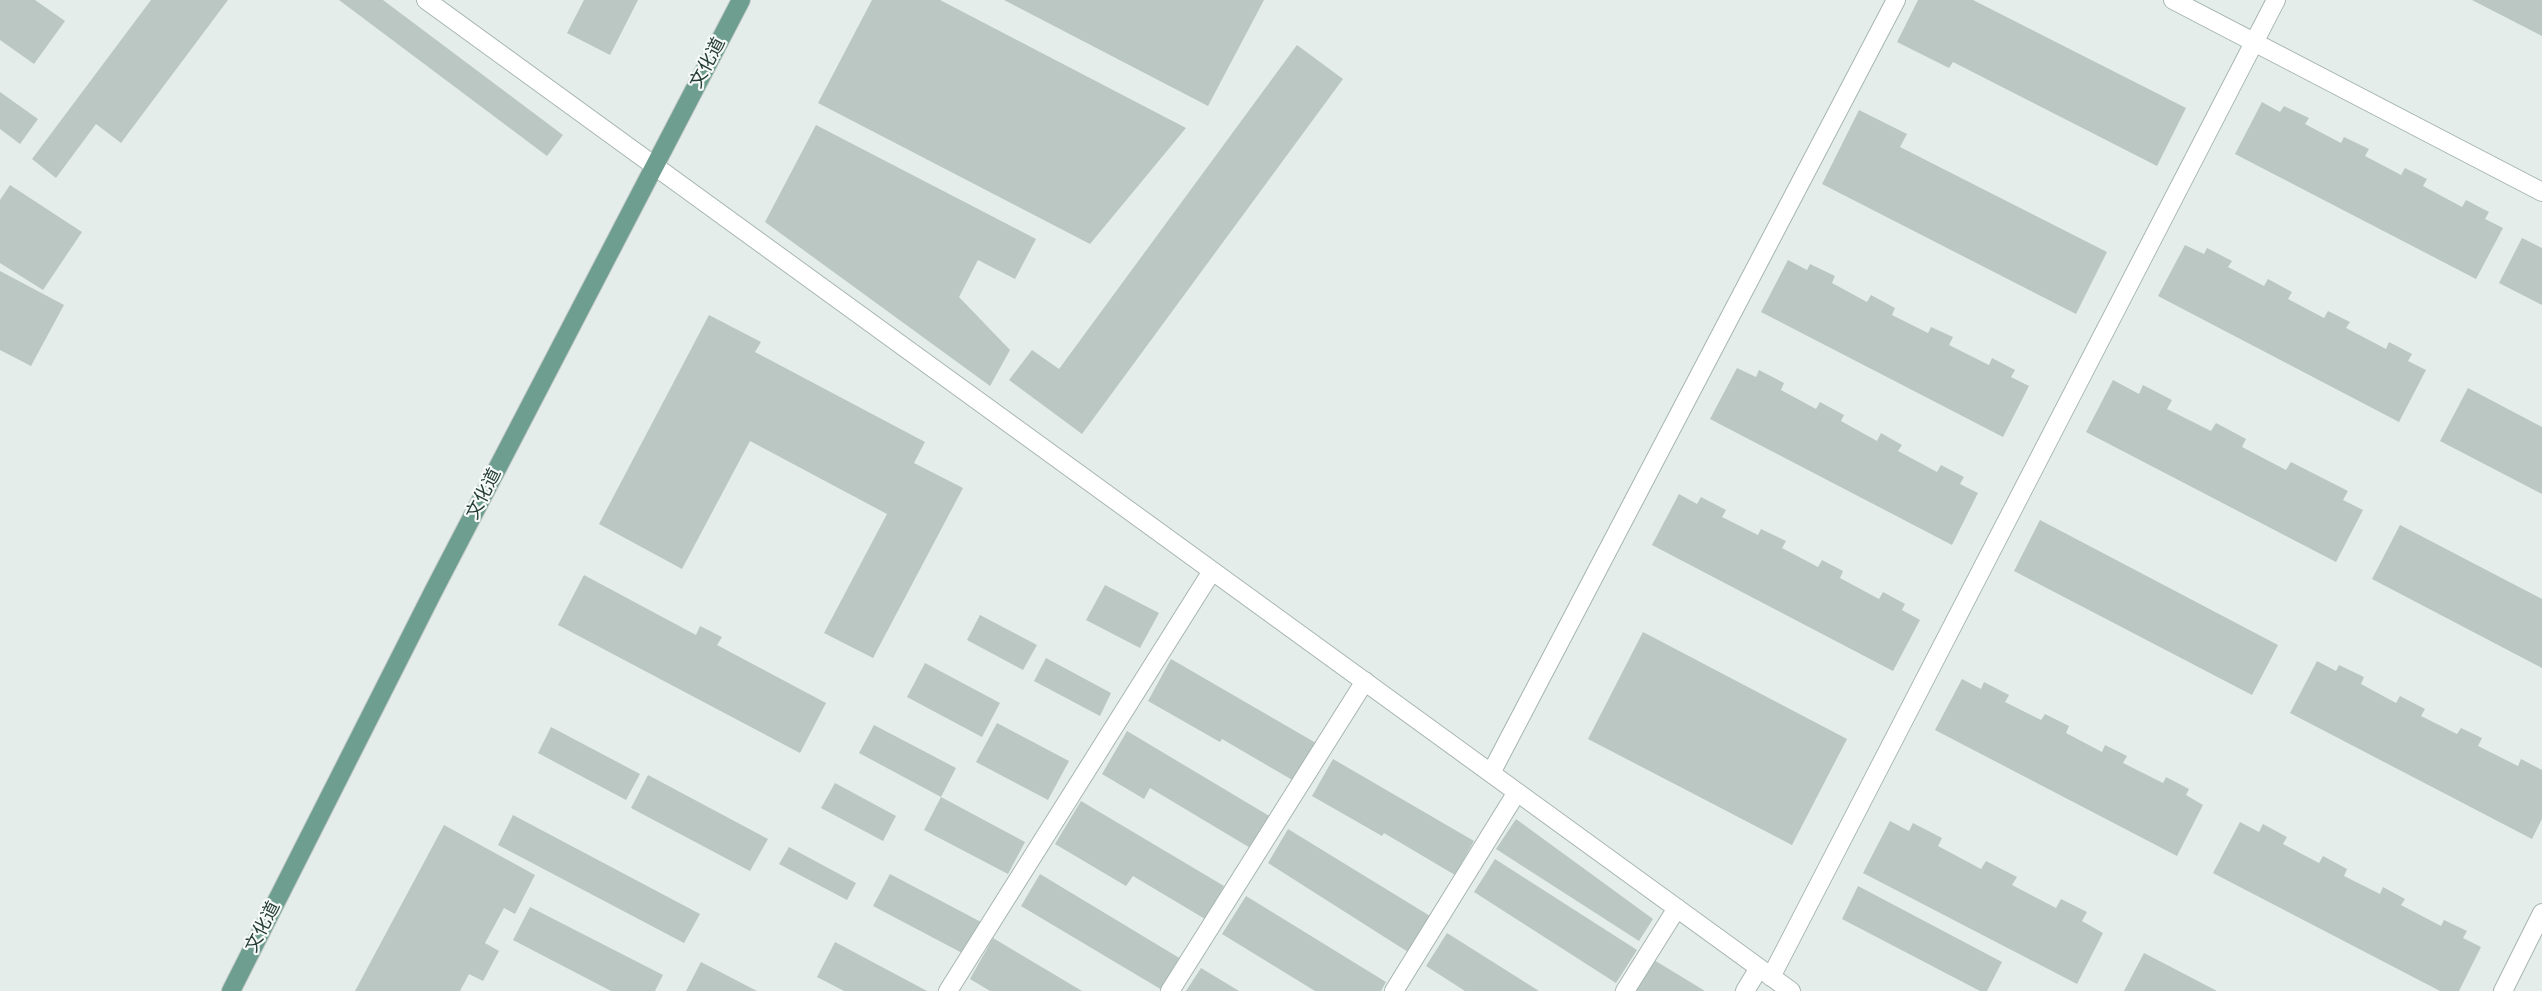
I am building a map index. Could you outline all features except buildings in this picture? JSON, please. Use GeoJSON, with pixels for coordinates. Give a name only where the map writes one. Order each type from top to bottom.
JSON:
{"type":"FeatureCollection","features":[{"type":"Feature","properties":{"kind":"main road","name":"文化道"},"geometry":{"type":"LineString","coordinates":[[231,991],[434,590],[741,0]]}},
{"type":"Feature","properties":{"kind":"street"},"geometry":{"type":"LineString","coordinates":[[426,0],[1791,991]]}},
{"type":"Feature","properties":{"kind":"street"},"geometry":{"type":"LineString","coordinates":[[1491,773],[1896,0]]}},
{"type":"Feature","properties":{"kind":"street"},"geometry":{"type":"LineString","coordinates":[[2173,0],[2542,190]]}},
{"type":"Feature","properties":{"kind":"street"},"geometry":{"type":"LineString","coordinates":[[1745,991],[1765,972],[2276,0]]}},
{"type":"Feature","properties":{"kind":"street"},"geometry":{"type":"LineString","coordinates":[[948,991],[1212,571]]}},
{"type":"Feature","properties":{"kind":"street"},"geometry":{"type":"LineString","coordinates":[[1170,991],[1365,681]]}},
{"type":"Feature","properties":{"kind":"street"},"geometry":{"type":"LineString","coordinates":[[1394,991],[1518,792]]}},
{"type":"Feature","properties":{"kind":"street"},"geometry":{"type":"LineString","coordinates":[[1625,991],[1677,908]]}},
{"type":"Feature","properties":{"kind":"street"},"geometry":{"type":"LineString","coordinates":[[2503,991],[2542,913]]}}]}
